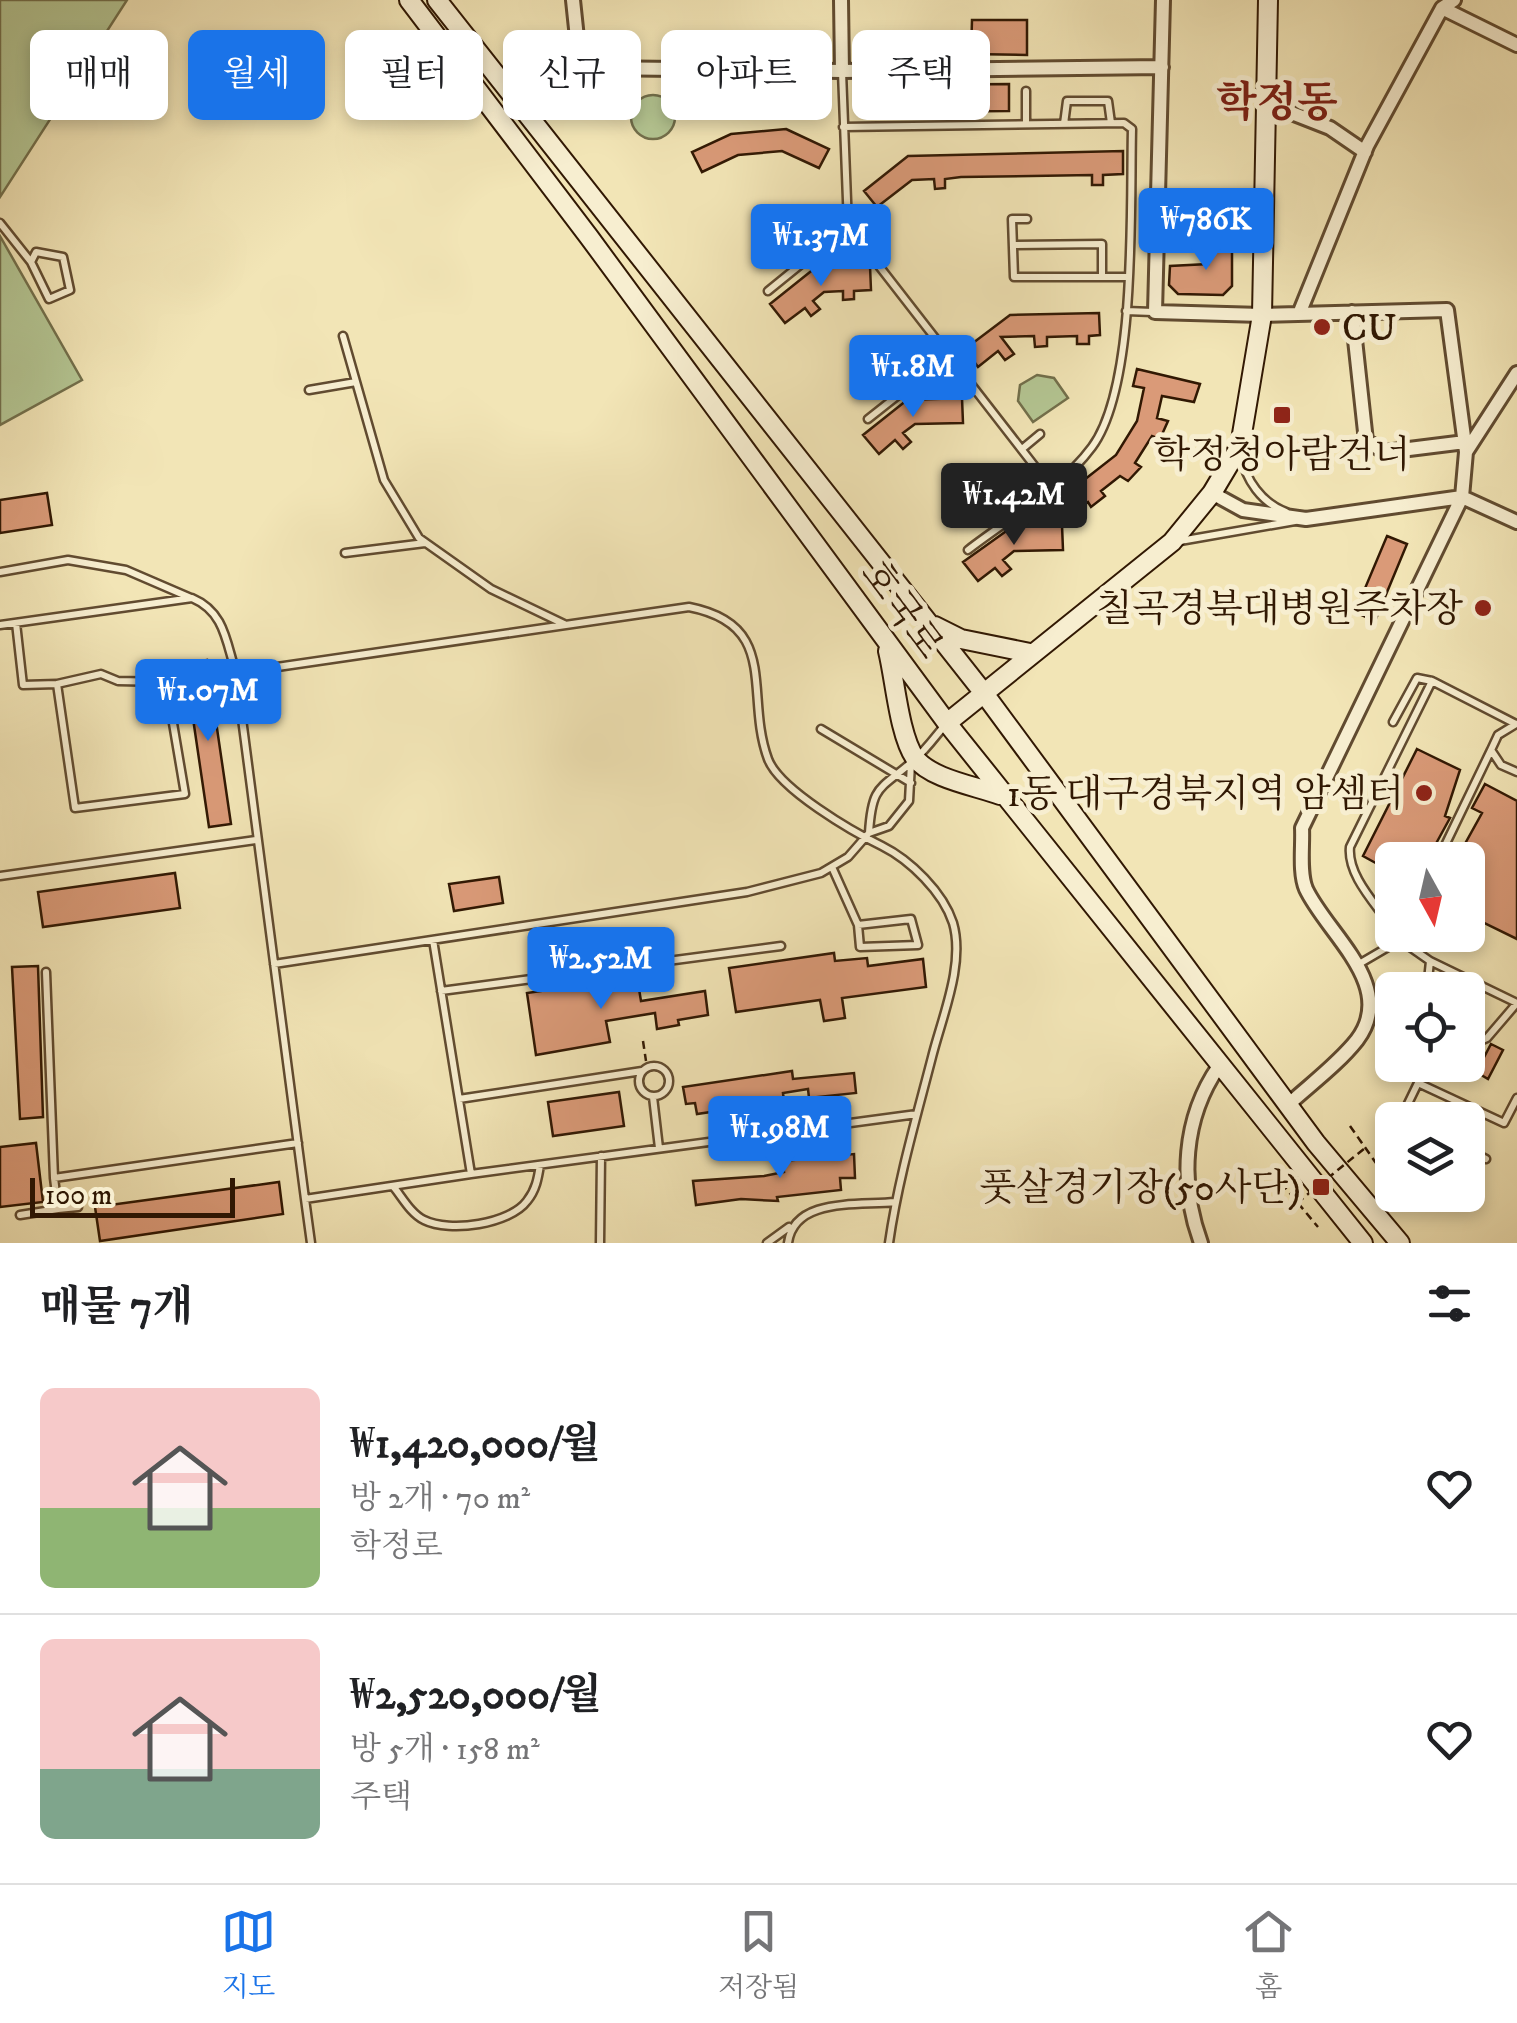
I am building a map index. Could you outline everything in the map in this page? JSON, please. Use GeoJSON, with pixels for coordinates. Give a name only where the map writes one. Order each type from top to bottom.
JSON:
{"type":"FeatureCollection","features":[{"type":"Feature","properties":{"kind":"main road","name":"호국로"},"geometry":{"type":"LineString","coordinates":[[409,0],[589,237],[946,724],[1362,1243]]}},
{"type":"Feature","properties":{"kind":"main road","name":"호국로"},"geometry":{"type":"LineString","coordinates":[[437,0],[983,692],[1289,1104],[1400,1243]]}},
{"type":"Feature","properties":{"kind":"main road"},"geometry":{"type":"LineString","coordinates":[[946,724],[1172,542],[1212,493],[1240,446],[1262,315],[1268,0]]}},
{"type":"Feature","properties":{"kind":"main road"},"geometry":{"type":"LineString","coordinates":[[915,608],[940,630],[961,639],[1030,653]]}},
{"type":"Feature","properties":{"kind":"main road"},"geometry":{"type":"LineString","coordinates":[[886,641],[913,761],[1005,798]]}},
{"type":"Feature","properties":{"kind":"street"},"geometry":{"type":"LineString","coordinates":[[573,0],[579,57],[592,68],[842,71],[1162,67]]}},
{"type":"Feature","properties":{"kind":"street"},"geometry":{"type":"LineString","coordinates":[[841,0],[842,71]]}},
{"type":"Feature","properties":{"kind":"street"},"geometry":{"type":"LineString","coordinates":[[1162,0],[1155,312],[1262,315],[1447,310],[1466,447],[1462,497],[1302,828],[1304,887],[1358,964],[1367,987],[1367,1022],[1356,1041],[1289,1104]]}},
{"type":"Feature","properties":{"kind":"street"},"geometry":{"type":"LineString","coordinates":[[1299,314],[1365,152],[1448,4],[1517,46]]}},
{"type":"Feature","properties":{"kind":"street"},"geometry":{"type":"LineString","coordinates":[[1266,103],[1330,128],[1365,152]]}},
{"type":"Feature","properties":{"kind":"street"},"geometry":{"type":"LineString","coordinates":[[1352,312],[1366,441],[1385,452],[1466,447]]}},
{"type":"Feature","properties":{"kind":"street"},"geometry":{"type":"LineString","coordinates":[[1466,447],[1517,373]]}},
{"type":"Feature","properties":{"kind":"street"},"geometry":{"type":"LineString","coordinates":[[1212,493],[1242,510],[1306,519],[1462,497],[1517,522]]}},
{"type":"Feature","properties":{"kind":"street"},"geometry":{"type":"LineString","coordinates":[[1201,1243],[1190,1185],[1190,1125],[1202,1091],[1219,1066]]}},
{"type":"Feature","properties":{"kind":"lane"},"geometry":{"type":"LineString","coordinates":[[842,71],[848,226],[1050,486]]}},
{"type":"Feature","properties":{"kind":"lane"},"geometry":{"type":"LineString","coordinates":[[1026,91],[1026,124]]}},
{"type":"Feature","properties":{"kind":"lane"},"geometry":{"type":"LineString","coordinates":[[1064,124],[1067,101],[1108,101],[1111,123]]}},
{"type":"Feature","properties":{"kind":"lane"},"geometry":{"type":"LineString","coordinates":[[843,126],[1124,123],[1132,129],[1125,340],[1106,420],[1093,446],[1050,486],[968,550]]}},
{"type":"Feature","properties":{"kind":"lane"},"geometry":{"type":"LineString","coordinates":[[1027,218],[1012,219],[1014,278],[1127,277]]}},
{"type":"Feature","properties":{"kind":"lane"},"geometry":{"type":"LineString","coordinates":[[0,223],[31,262],[49,299],[70,290],[63,257],[36,252],[31,262]]}},
{"type":"Feature","properties":{"kind":"lane"},"geometry":{"type":"LineString","coordinates":[[768,291],[848,226]]}},
{"type":"Feature","properties":{"kind":"lane"},"geometry":{"type":"LineString","coordinates":[[1013,246],[1102,244],[1102,277]]}},
{"type":"Feature","properties":{"kind":"lane"},"geometry":{"type":"LineString","coordinates":[[1126,311],[1155,312]]}},
{"type":"Feature","properties":{"kind":"lane"},"geometry":{"type":"LineString","coordinates":[[343,336],[384,480],[419,538],[490,589],[565,625]]}},
{"type":"Feature","properties":{"kind":"lane"},"geometry":{"type":"LineString","coordinates":[[868,419],[949,356]]}},
{"type":"Feature","properties":{"kind":"lane"},"geometry":{"type":"LineString","coordinates":[[309,390],[356,382]]}},
{"type":"Feature","properties":{"kind":"lane"},"geometry":{"type":"LineString","coordinates":[[1022,449],[1040,434]]}},
{"type":"Feature","properties":{"kind":"lane"},"geometry":{"type":"LineString","coordinates":[[1240,446],[1242,465],[1254,489],[1274,507],[1306,519]]}},
{"type":"Feature","properties":{"kind":"lane"},"geometry":{"type":"LineString","coordinates":[[1172,542],[1306,519]]}},
{"type":"Feature","properties":{"kind":"lane"},"geometry":{"type":"LineString","coordinates":[[345,553],[426,543]]}},
{"type":"Feature","properties":{"kind":"lane"},"geometry":{"type":"LineString","coordinates":[[0,572],[68,560],[126,570],[208,604],[221,621],[236,672],[311,1243]]}},
{"type":"Feature","properties":{"kind":"lane"},"geometry":{"type":"LineString","coordinates":[[0,625],[192,598]]}},
{"type":"Feature","properties":{"kind":"lane"},"geometry":{"type":"LineString","coordinates":[[236,672],[689,607],[728,619],[743,634],[751,653],[768,761],[810,801],[894,852],[928,883],[954,925],[953,972],[895,1202],[889,1243]]}},
{"type":"Feature","properties":{"kind":"lane"},"geometry":{"type":"LineString","coordinates":[[16,623],[23,686],[57,684],[101,674],[118,681],[166,682],[185,794],[75,808],[57,684]]}},
{"type":"Feature","properties":{"kind":"lane"},"geometry":{"type":"LineString","coordinates":[[1393,722],[1417,678],[1432,681],[1517,724]]}},
{"type":"Feature","properties":{"kind":"lane"},"geometry":{"type":"LineString","coordinates":[[1375,903],[1356,875],[1349,859],[1350,847],[1432,681]]}},
{"type":"Feature","properties":{"kind":"lane"},"geometry":{"type":"LineString","coordinates":[[867,835],[875,794],[895,772],[913,761],[946,724]]}},
{"type":"Feature","properties":{"kind":"lane"},"geometry":{"type":"LineString","coordinates":[[1447,842],[1498,735],[1517,724]]}},
{"type":"Feature","properties":{"kind":"lane"},"geometry":{"type":"LineString","coordinates":[[821,729],[912,784]]}},
{"type":"Feature","properties":{"kind":"lane"},"geometry":{"type":"LineString","coordinates":[[1491,750],[1501,765],[1517,772]]}},
{"type":"Feature","properties":{"kind":"lane"},"geometry":{"type":"LineString","coordinates":[[274,964],[747,892],[832,866],[848,858],[867,835],[901,816],[912,784],[913,761]]}},
{"type":"Feature","properties":{"kind":"lane"},"geometry":{"type":"LineString","coordinates":[[0,876],[256,840]]}},
{"type":"Feature","properties":{"kind":"lane"},"geometry":{"type":"LineString","coordinates":[[832,866],[858,926],[860,947],[918,945],[911,919],[858,926]]}},
{"type":"Feature","properties":{"kind":"lane"},"geometry":{"type":"LineString","coordinates":[[433,940],[471,1174]]}},
{"type":"Feature","properties":{"kind":"lane"},"geometry":{"type":"LineString","coordinates":[[441,991],[781,946]]}},
{"type":"Feature","properties":{"kind":"lane"},"geometry":{"type":"LineString","coordinates":[[1358,964],[1376,952]]}},
{"type":"Feature","properties":{"kind":"lane"},"geometry":{"type":"LineString","coordinates":[[1419,952],[1517,1003],[1485,1039]]}},
{"type":"Feature","properties":{"kind":"lane"},"geometry":{"type":"LineString","coordinates":[[1429,972],[1430,961]]}},
{"type":"Feature","properties":{"kind":"lane"},"geometry":{"type":"LineString","coordinates":[[46,972],[58,1209]]}},
{"type":"Feature","properties":{"kind":"lane"},"geometry":{"type":"LineString","coordinates":[[459,1099],[656,1066],[668,1076],[666,1090],[653,1097]]}},
{"type":"Feature","properties":{"kind":"lane"},"geometry":{"type":"LineString","coordinates":[[644,1069],[638,1080],[640,1089],[653,1097]]}},
{"type":"Feature","properties":{"kind":"lane"},"geometry":{"type":"LineString","coordinates":[[1409,1102],[1418,1083],[1460,1102]]}},
{"type":"Feature","properties":{"kind":"lane"},"geometry":{"type":"LineString","coordinates":[[653,1097],[659,1148]]}},
{"type":"Feature","properties":{"kind":"lane"},"geometry":{"type":"LineString","coordinates":[[1485,1113],[1504,1122],[1517,1098]]}},
{"type":"Feature","properties":{"kind":"lane"},"geometry":{"type":"LineString","coordinates":[[305,1199],[918,1114]]}},
{"type":"Feature","properties":{"kind":"lane"},"geometry":{"type":"LineString","coordinates":[[54,1178],[298,1144]]}},
{"type":"Feature","properties":{"kind":"lane"},"geometry":{"type":"LineString","coordinates":[[600,1243],[601,1156]]}},
{"type":"Feature","properties":{"kind":"lane"},"geometry":{"type":"LineString","coordinates":[[393,1186],[424,1220],[443,1225],[480,1222],[510,1214],[526,1204],[537,1185],[540,1164]]}},
{"type":"Feature","properties":{"kind":"lane"},"geometry":{"type":"LineString","coordinates":[[767,1243],[799,1216],[816,1210],[895,1202]]}},
{"type":"Feature","properties":{"kind":"lane"},"geometry":{"type":"LineString","coordinates":[[20,1214],[78,1207]]}},
{"type":"Feature","properties":{"kind":"lane"},"geometry":{"type":"LineString","coordinates":[[788,1243],[790,1226]]}},
{"type":"Feature","properties":{"kind":"path"},"geometry":{"type":"LineString","coordinates":[[643,1041],[644,1069]]}},
{"type":"Feature","properties":{"kind":"path"},"geometry":{"type":"LineString","coordinates":[[1350,1126],[1375,1163]]}},
{"type":"Feature","properties":{"kind":"path"},"geometry":{"type":"LineString","coordinates":[[1297,1203],[1365,1148]]}},
{"type":"Feature","properties":{"kind":"path"},"geometry":{"type":"LineString","coordinates":[[1274,1172],[1318,1227]]}},
{"type":"Feature","properties":{"kind":"green space"},"geometry":{"type":"Polygon","coordinates":[[[0,0],[127,0],[108,30],[30,30],[30,120],[50,120],[0,197],[0,0]]]}},
{"type":"Feature","properties":{"kind":"green space"},"geometry":{"type":"Polygon","coordinates":[[[661,97],[661,120],[674,120],[669,133],[653,139],[637,133],[632,120],[641,120],[641,99],[661,97]]]}},
{"type":"Feature","properties":{"kind":"green space"},"geometry":{"type":"Polygon","coordinates":[[[0,236],[82,380],[0,425],[0,236]]]}},
{"type":"Feature","properties":{"kind":"green space"},"geometry":{"type":"Polygon","coordinates":[[[1037,375],[1054,378],[1068,398],[1033,422],[1018,401],[1020,385],[1037,375]]]}},
{"type":"Feature","properties":{"kind":"building"},"geometry":{"type":"Polygon","coordinates":[[[972,20],[1027,20],[1027,55],[990,54],[990,30],[972,30],[972,20]]]}},
{"type":"Feature","properties":{"kind":"building"},"geometry":{"type":"Polygon","coordinates":[[[990,84],[1009,84],[1009,111],[990,111],[990,84]]]}},
{"type":"Feature","properties":{"kind":"building"},"geometry":{"type":"Polygon","coordinates":[[[786,129],[829,149],[819,168],[782,151],[738,155],[702,172],[692,152],[731,134],[786,129]]]}},
{"type":"Feature","properties":{"kind":"building"},"geometry":{"type":"Polygon","coordinates":[[[1123,151],[1123,174],[1103,175],[1103,185],[1092,185],[1092,175],[961,177],[945,179],[945,188],[935,189],[934,179],[912,180],[877,207],[864,191],[908,156],[1123,151]]]}},
{"type":"Feature","properties":{"kind":"building"},"geometry":{"type":"Polygon","coordinates":[[[1209,241],[1232,241],[1232,286],[1223,295],[1178,294],[1169,285],[1170,266],[1208,264],[1209,241]]]}},
{"type":"Feature","properties":{"kind":"building"},"geometry":{"type":"Polygon","coordinates":[[[870,266],[871,290],[854,291],[854,299],[843,300],[843,291],[824,292],[813,301],[820,309],[811,316],[805,308],[785,323],[770,304],[815,268],[870,266]]]}},
{"type":"Feature","properties":{"kind":"building"},"geometry":{"type":"Polygon","coordinates":[[[1099,313],[1100,335],[1089,336],[1089,344],[1077,344],[1077,336],[1047,337],[1047,346],[1035,347],[1034,336],[1001,337],[1014,354],[1005,360],[998,351],[978,367],[965,349],[1010,315],[1099,313]]]}},
{"type":"Feature","properties":{"kind":"building"},"geometry":{"type":"Polygon","coordinates":[[[1137,369],[1200,384],[1194,402],[1162,396],[1157,418],[1168,421],[1160,439],[1152,436],[1135,463],[1141,467],[1128,481],[1120,476],[1101,491],[1105,496],[1091,507],[1088,502],[1074,513],[1061,498],[1116,455],[1137,421],[1144,388],[1133,386],[1137,369]]]}},
{"type":"Feature","properties":{"kind":"building"},"geometry":{"type":"Polygon","coordinates":[[[962,398],[963,423],[915,424],[903,433],[911,442],[903,449],[895,440],[879,454],[863,435],[907,400],[962,398]]]}},
{"type":"Feature","properties":{"kind":"building"},"geometry":{"type":"Polygon","coordinates":[[[47,493],[52,525],[0,533],[0,500],[47,493]]]}},
{"type":"Feature","properties":{"kind":"building"},"geometry":{"type":"Polygon","coordinates":[[[1062,525],[1063,550],[1014,551],[1003,560],[1011,569],[1002,576],[995,568],[978,581],[963,562],[1012,527],[1062,525]]]}},
{"type":"Feature","properties":{"kind":"building"},"geometry":{"type":"Polygon","coordinates":[[[1387,536],[1407,544],[1375,621],[1355,612],[1387,536]]]}},
{"type":"Feature","properties":{"kind":"building"},"geometry":{"type":"Polygon","coordinates":[[[207,660],[231,824],[209,827],[185,664],[207,660]]]}},
{"type":"Feature","properties":{"kind":"building","name":"1동 대구경북지역 암셈터"},"geometry":{"type":"Polygon","coordinates":[[[1417,749],[1460,770],[1445,816],[1450,818],[1437,842],[1375,842],[1375,863],[1363,856],[1417,749]]]}},
{"type":"Feature","properties":{"kind":"building"},"geometry":{"type":"Polygon","coordinates":[[[1485,784],[1517,801],[1517,939],[1485,923],[1485,842],[1466,842],[1482,813],[1472,808],[1485,784]]]}},
{"type":"Feature","properties":{"kind":"building"},"geometry":{"type":"Polygon","coordinates":[[[175,873],[180,908],[43,927],[38,892],[175,873]]]}},
{"type":"Feature","properties":{"kind":"building"},"geometry":{"type":"Polygon","coordinates":[[[499,877],[503,903],[454,911],[449,884],[499,877]]]}},
{"type":"Feature","properties":{"kind":"building"},"geometry":{"type":"Polygon","coordinates":[[[834,953],[835,961],[867,958],[868,966],[923,959],[926,987],[842,998],[845,1018],[824,1021],[820,1000],[736,1012],[729,968],[834,953]]]}},
{"type":"Feature","properties":{"kind":"building"},"geometry":{"type":"Polygon","coordinates":[[[38,966],[43,1117],[20,1119],[12,967],[38,966]]]}},
{"type":"Feature","properties":{"kind":"building"},"geometry":{"type":"Polygon","coordinates":[[[637,977],[641,1001],[705,991],[708,1015],[678,1020],[679,1025],[657,1029],[655,1013],[606,1021],[610,1042],[536,1055],[527,993],[637,977]]]}},
{"type":"Feature","properties":{"kind":"building"},"geometry":{"type":"Polygon","coordinates":[[[1491,1044],[1503,1050],[1488,1079],[1485,1077],[1485,1055],[1491,1044]]]}},
{"type":"Feature","properties":{"kind":"building"},"geometry":{"type":"Polygon","coordinates":[[[792,1071],[793,1079],[854,1073],[856,1093],[809,1098],[808,1089],[783,1093],[784,1101],[697,1114],[695,1103],[686,1104],[683,1087],[792,1071]]]}},
{"type":"Feature","properties":{"kind":"building"},"geometry":{"type":"Polygon","coordinates":[[[619,1092],[624,1126],[553,1136],[548,1102],[619,1092]]]}},
{"type":"Feature","properties":{"kind":"building"},"geometry":{"type":"Polygon","coordinates":[[[36,1143],[43,1202],[0,1207],[0,1147],[36,1143]]]}},
{"type":"Feature","properties":{"kind":"building"},"geometry":{"type":"Polygon","coordinates":[[[854,1154],[855,1178],[840,1178],[841,1190],[777,1197],[778,1201],[741,1199],[696,1205],[693,1181],[764,1176],[784,1172],[783,1161],[854,1154]]]}},
{"type":"Feature","properties":{"kind":"building"},"geometry":{"type":"Polygon","coordinates":[[[279,1182],[283,1214],[100,1241],[95,1207],[279,1182]]]}},
{"type":"Feature","properties":{"kind":"place","name":"CU"},"geometry":{"type":"Point","coordinates":[1322,327]}},
{"type":"Feature","properties":{"kind":"place","name":"학정청아람건너"},"geometry":{"type":"Point","coordinates":[1282,415]}},
{"type":"Feature","properties":{"kind":"place","name":"칠곡경북대병원주차장"},"geometry":{"type":"Point","coordinates":[1483,608]}},
{"type":"Feature","properties":{"kind":"place","name":"1동 대구경북지역 암셈터"},"geometry":{"type":"Point","coordinates":[1424,793]}},
{"type":"Feature","properties":{"kind":"place","name":"풋살경기장(50사단)"},"geometry":{"type":"Point","coordinates":[1321,1187]}},
{"type":"Feature","properties":{"kind":"district","name":"학정동"},"geometry":{"type":"Point","coordinates":[1277,101]}}]}
